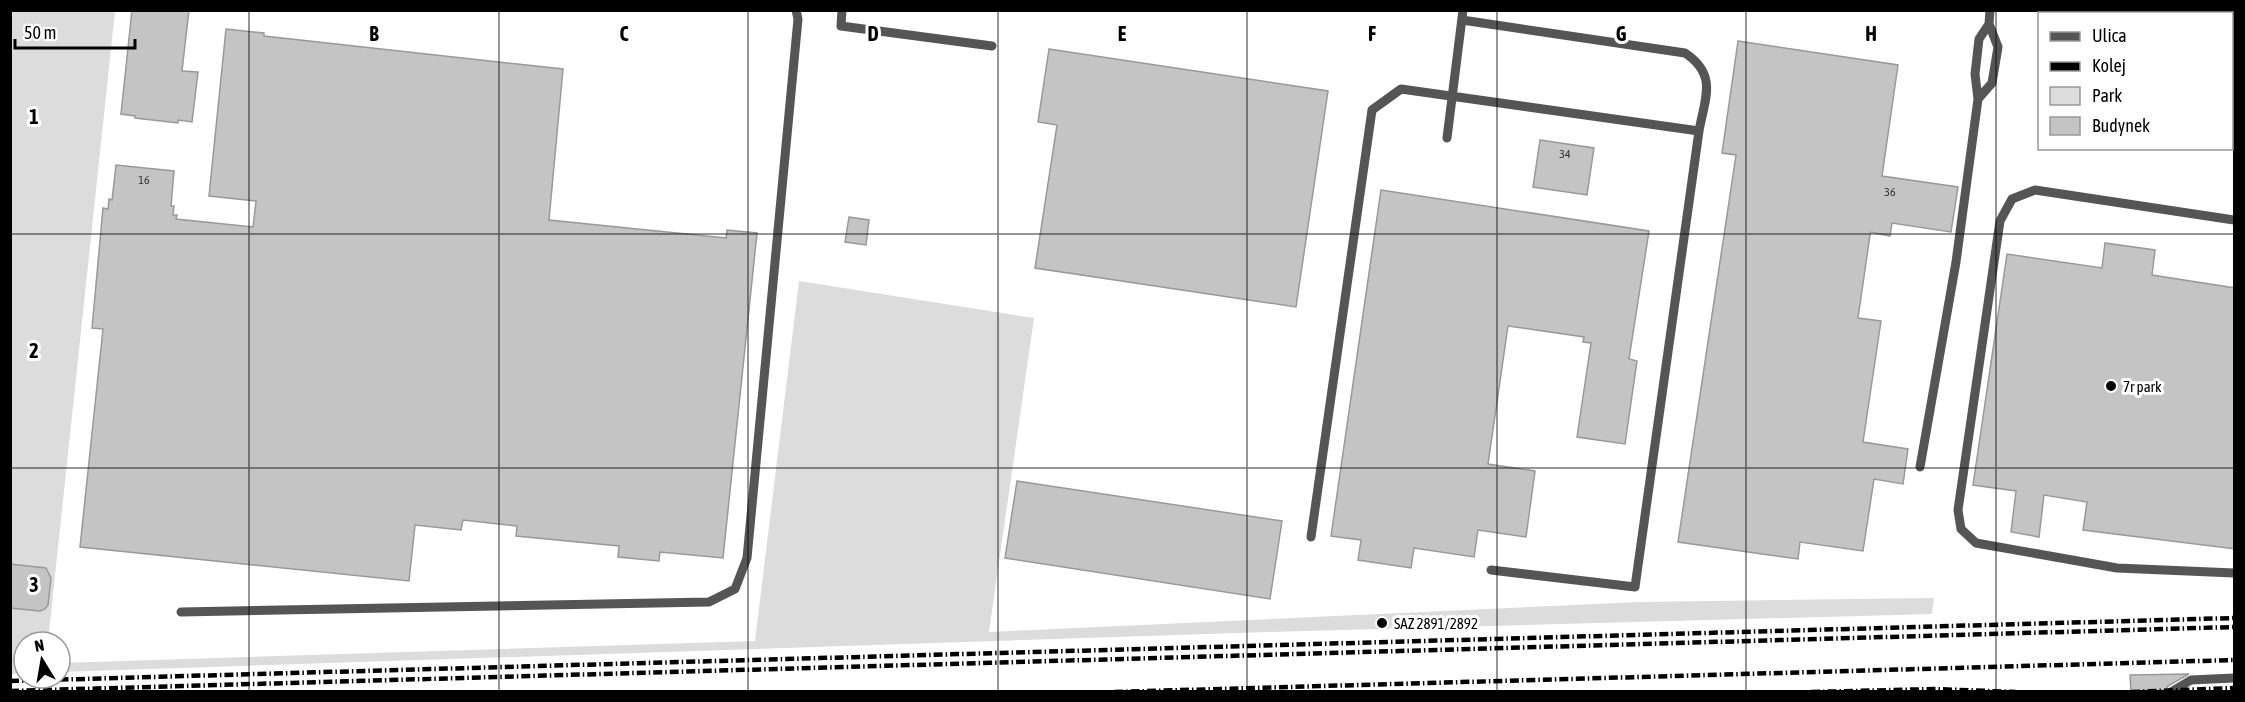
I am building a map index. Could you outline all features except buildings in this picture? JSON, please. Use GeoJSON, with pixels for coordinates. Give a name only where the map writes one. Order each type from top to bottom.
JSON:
{"type":"FeatureCollection","features":[{"type":"Feature","properties":{"kind":"lane"},"geometry":{"type":"LineString","coordinates":[[181,612],[709,602],[735,589],[747,558],[798,20],[796,10]]}},
{"type":"Feature","properties":{"kind":"lane"},"geometry":{"type":"LineString","coordinates":[[842,10],[841,26],[992,46]]}},
{"type":"Feature","properties":{"kind":"lane"},"geometry":{"type":"LineString","coordinates":[[1978,99],[1992,83],[1998,46],[1989,24],[1990,10]]}},
{"type":"Feature","properties":{"kind":"lane"},"geometry":{"type":"LineString","coordinates":[[1447,138],[1462,15],[1685,53],[1695,60],[1705,72],[1708,88],[1699,131],[1635,587],[1491,570]]}},
{"type":"Feature","properties":{"kind":"lane"},"geometry":{"type":"LineString","coordinates":[[1920,466],[1956,262],[1978,99],[1975,74],[1979,39],[1989,24]]}},
{"type":"Feature","properties":{"kind":"lane"},"geometry":{"type":"LineString","coordinates":[[1311,537],[1372,110],[1401,89],[1699,131]]}},
{"type":"Feature","properties":{"kind":"lane"},"geometry":{"type":"LineString","coordinates":[[2235,220],[2035,190],[2012,200],[2000,221],[1958,510],[1961,529],[1976,543],[2116,568],[2235,573]]}},
{"type":"Feature","properties":{"kind":"lane"},"geometry":{"type":"LineString","coordinates":[[2171,692],[2191,681],[2235,678]]}},
{"type":"Feature","properties":{"kind":"green space"},"geometry":{"type":"Polygon","coordinates":[[[10,11],[115,11],[49,630],[12,630],[11,674],[10,11]]]}},
{"type":"Feature","properties":{"kind":"green space"},"geometry":{"type":"Polygon","coordinates":[[[799,281],[1034,318],[989,632],[1639,602],[1934,598],[1932,614],[1268,632],[72,672],[72,663],[755,641],[799,281]]]}},
{"type":"Feature","properties":{"kind":"railway"},"geometry":{"type":"LineString","coordinates":[[10,681],[2234,618]]}},
{"type":"Feature","properties":{"kind":"railway"},"geometry":{"type":"LineString","coordinates":[[10,691],[2234,627]]}},
{"type":"Feature","properties":{"kind":"railway"},"geometry":{"type":"LineString","coordinates":[[1114,692],[2234,660]]}},
{"type":"Feature","properties":{"kind":"railway"},"geometry":{"type":"LineString","coordinates":[[2131,692],[2234,688]]}},
{"type":"Feature","properties":{"kind":"railway"},"geometry":{"type":"LineString","coordinates":[[1811,692],[1935,689],[2016,692]]}},
{"type":"Feature","properties":{"kind":"place","name":"7r park"},"geometry":{"type":"Point","coordinates":[2111,386]}},
{"type":"Feature","properties":{"kind":"place","name":"SAZ 2891/2892"},"geometry":{"type":"Point","coordinates":[1382,623]}}]}
